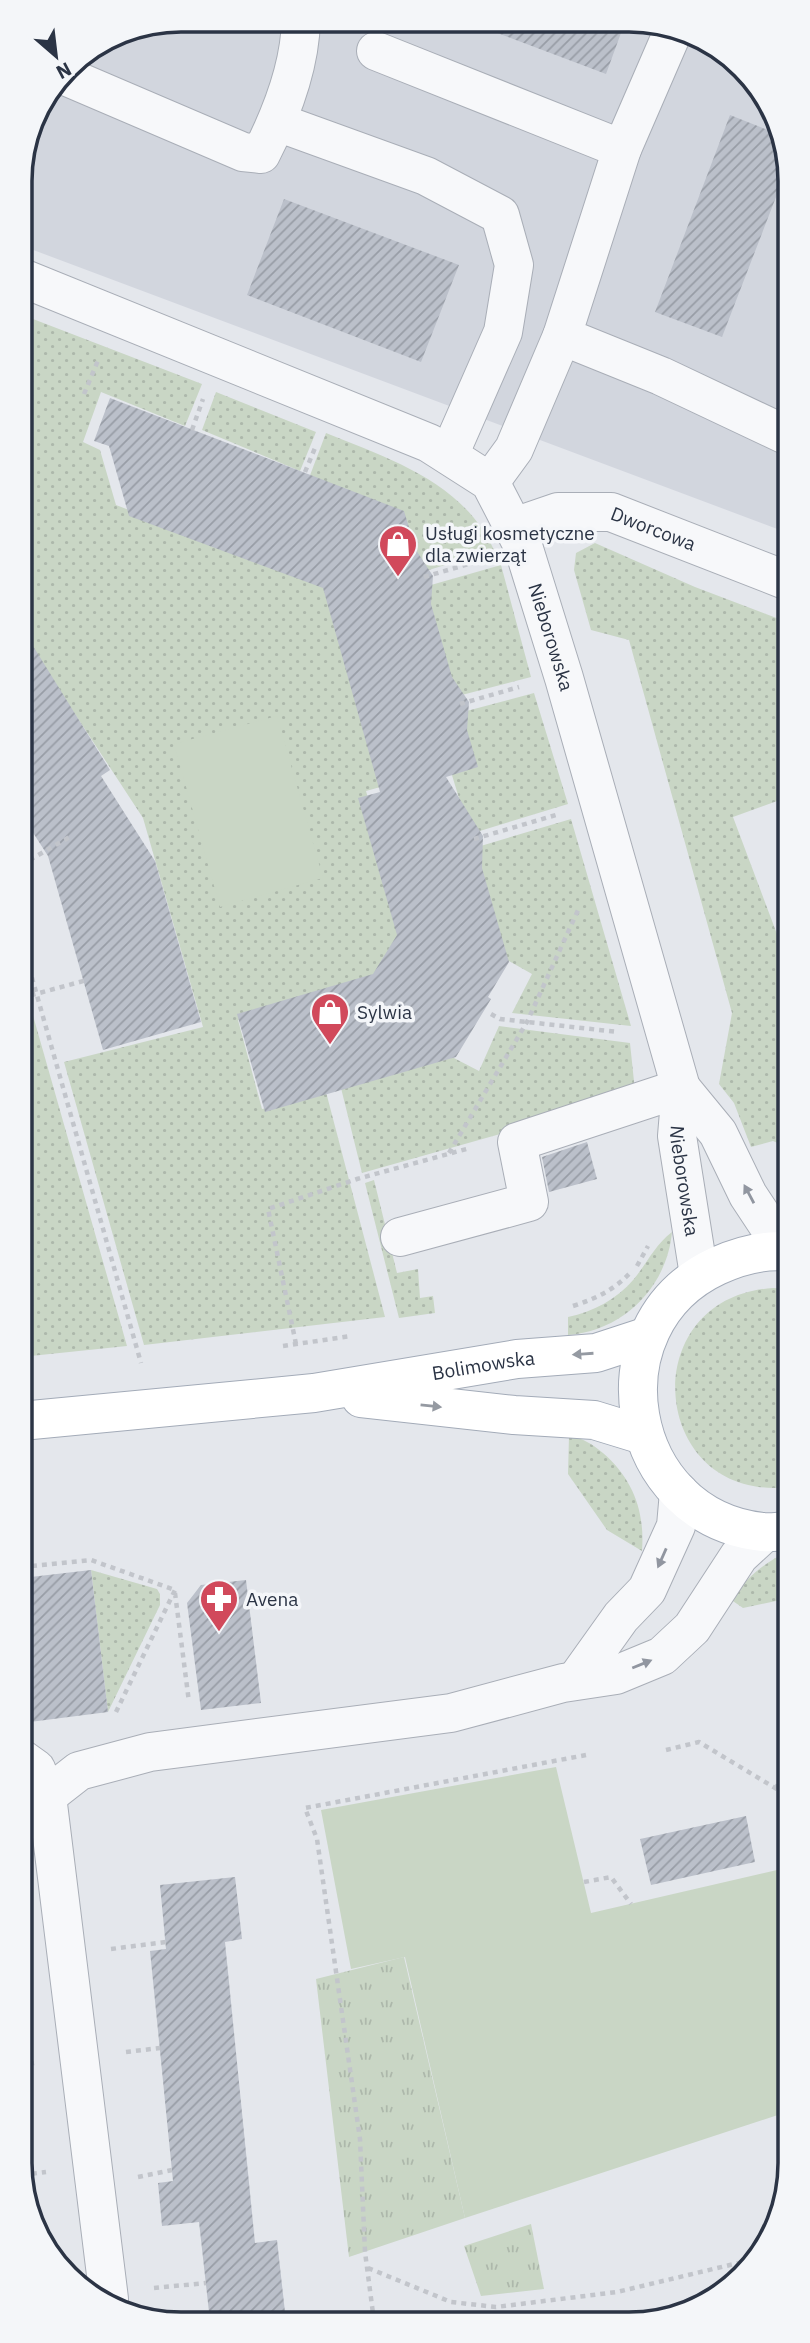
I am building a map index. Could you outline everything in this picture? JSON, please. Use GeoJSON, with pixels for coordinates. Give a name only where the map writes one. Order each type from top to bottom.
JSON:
{"type":"FeatureCollection","features":[{"type":"Feature","properties":{"kind":"main road"},"geometry":{"type":"LineString","coordinates":[[777,1532],[733,1526],[704,1512],[679,1492],[652,1455],[643,1435],[637,1401],[639,1368],[648,1336],[670,1302],[699,1275],[740,1256],[778,1252]]}},
{"type":"Feature","properties":{"kind":"main road","name":"Bolimowska"},"geometry":{"type":"LineString","coordinates":[[32,1421],[314,1393],[517,1359],[596,1353],[648,1336]]}},
{"type":"Feature","properties":{"kind":"main road","name":"Bolimowska"},"geometry":{"type":"LineString","coordinates":[[314,1393],[514,1415],[594,1420],[643,1435]]}},
{"type":"Feature","properties":{"kind":"street"},"geometry":{"type":"LineString","coordinates":[[91,87],[243,152],[261,154],[277,122],[300,45],[301,32]]}},
{"type":"Feature","properties":{"kind":"street"},"geometry":{"type":"LineString","coordinates":[[490,482],[514,449],[562,336],[622,149],[670,38]]}},
{"type":"Feature","properties":{"kind":"street"},"geometry":{"type":"LineString","coordinates":[[376,51],[622,149]]}},
{"type":"Feature","properties":{"kind":"street"},"geometry":{"type":"LineString","coordinates":[[277,122],[426,176],[500,215],[514,265],[503,332],[449,455]]}},
{"type":"Feature","properties":{"kind":"street","name":"Nieborowska"},"geometry":{"type":"LineString","coordinates":[[32,281],[429,443],[490,482],[523,546],[564,678],[681,1088],[677,1136],[699,1275]]}},
{"type":"Feature","properties":{"kind":"street"},"geometry":{"type":"LineString","coordinates":[[562,336],[661,376],[778,431]]}},
{"type":"Feature","properties":{"kind":"street","name":"Dworcowa"},"geometry":{"type":"LineString","coordinates":[[514,527],[558,512],[611,512],[778,577]]}},
{"type":"Feature","properties":{"kind":"street"},"geometry":{"type":"LineString","coordinates":[[400,1237],[529,1202],[517,1142],[681,1088]]}},
{"type":"Feature","properties":{"kind":"street","name":"Nieborowska"},"geometry":{"type":"LineString","coordinates":[[681,1088],[718,1133],[748,1195],[778,1238]]}},
{"type":"Feature","properties":{"kind":"street"},"geometry":{"type":"LineString","coordinates":[[576,1680],[621,1617],[647,1590],[676,1526],[679,1492]]}},
{"type":"Feature","properties":{"kind":"street"},"geometry":{"type":"LineString","coordinates":[[47,1796],[79,1771],[150,1752],[451,1713],[576,1680],[616,1675],[662,1656],[692,1628],[739,1556],[777,1532]]}},
{"type":"Feature","properties":{"kind":"street"},"geometry":{"type":"LineString","coordinates":[[32,1766],[36,1769],[47,1796],[108,2292]]}},
{"type":"Feature","properties":{"kind":"path"},"geometry":{"type":"LineString","coordinates":[[84,394],[102,352]]}},
{"type":"Feature","properties":{"kind":"path"},"geometry":{"type":"LineString","coordinates":[[192,430],[205,394]]}},
{"type":"Feature","properties":{"kind":"path"},"geometry":{"type":"LineString","coordinates":[[424,578],[488,559]]}},
{"type":"Feature","properties":{"kind":"path"},"geometry":{"type":"LineString","coordinates":[[460,704],[524,686]]}},
{"type":"Feature","properties":{"kind":"path"},"geometry":{"type":"LineString","coordinates":[[474,839],[561,813]]}},
{"type":"Feature","properties":{"kind":"path"},"geometry":{"type":"LineString","coordinates":[[32,859],[73,835]]}},
{"type":"Feature","properties":{"kind":"path"},"geometry":{"type":"LineString","coordinates":[[296,1344],[268,1209],[448,1153],[527,1022],[582,902]]}},
{"type":"Feature","properties":{"kind":"path"},"geometry":{"type":"LineString","coordinates":[[32,976],[141,1363]]}},
{"type":"Feature","properties":{"kind":"path"},"geometry":{"type":"LineString","coordinates":[[32,995],[87,980]]}},
{"type":"Feature","properties":{"kind":"path"},"geometry":{"type":"LineString","coordinates":[[491,1014],[500,1019],[624,1033]]}},
{"type":"Feature","properties":{"kind":"path"},"geometry":{"type":"LineString","coordinates":[[270,1348],[362,1335]]}},
{"type":"Feature","properties":{"kind":"path"},"geometry":{"type":"LineString","coordinates":[[128,1365],[154,1362]]}},
{"type":"Feature","properties":{"kind":"path"},"geometry":{"type":"LineString","coordinates":[[32,1566],[90,1560],[175,1590]]}},
{"type":"Feature","properties":{"kind":"path"},"geometry":{"type":"LineString","coordinates":[[175,1590],[190,1713]]}},
{"type":"Feature","properties":{"kind":"path"},"geometry":{"type":"LineString","coordinates":[[111,1721],[175,1590]]}},
{"type":"Feature","properties":{"kind":"path"},"geometry":{"type":"LineString","coordinates":[[666,1750],[699,1742],[778,1789]]}},
{"type":"Feature","properties":{"kind":"path"},"geometry":{"type":"LineString","coordinates":[[373,2312],[360,2139],[317,1839],[305,1808],[586,1755]]}},
{"type":"Feature","properties":{"kind":"path"},"geometry":{"type":"LineString","coordinates":[[774,1786],[778,1786]]}},
{"type":"Feature","properties":{"kind":"path"},"geometry":{"type":"LineString","coordinates":[[584,1882],[611,1877],[631,1904]]}},
{"type":"Feature","properties":{"kind":"path"},"geometry":{"type":"LineString","coordinates":[[368,2268],[451,2302],[496,2307],[617,2292],[739,2263]]}},
{"type":"Feature","properties":{"kind":"shaded area"},"geometry":{"type":"Polygon","coordinates":[[[171,32],[658,34],[704,52],[720,62],[748,90],[771,133],[776,152],[778,529],[32,250],[33,161],[43,124],[61,91],[91,91],[91,61],[133,39],[171,32]]]}},
{"type":"Feature","properties":{"kind":"green space"},"geometry":{"type":"Polygon","coordinates":[[[32,319],[202,384],[185,426],[101,392],[83,442],[100,450],[116,505],[330,587],[384,786],[366,791],[412,952],[389,982],[238,1020],[262,1109],[326,1092],[385,1317],[144,1345],[64,1062],[203,1027],[143,818],[32,648],[32,319]]]}},
{"type":"Feature","properties":{"kind":"green space"},"geometry":{"type":"Polygon","coordinates":[[[216,392],[316,432],[300,471],[202,430],[216,392]]]}},
{"type":"Feature","properties":{"kind":"green space"},"geometry":{"type":"Polygon","coordinates":[[[326,433],[399,464],[444,490],[464,507],[481,527],[494,550],[419,573],[309,478],[326,433]]]}},
{"type":"Feature","properties":{"kind":"green space"},"geometry":{"type":"Polygon","coordinates":[[[595,543],[695,587],[778,619],[778,801],[733,817],[778,937],[778,1143],[773,1141],[751,1147],[734,1103],[719,1084],[732,1013],[629,640],[591,630],[574,570],[576,553],[595,543]]]}},
{"type":"Feature","properties":{"kind":"green space"},"geometry":{"type":"Polygon","coordinates":[[[501,565],[531,677],[454,697],[424,587],[501,565]]]}},
{"type":"Feature","properties":{"kind":"green space"},"geometry":{"type":"Polygon","coordinates":[[[534,693],[568,804],[470,834],[451,772],[459,713],[534,693]]]}},
{"type":"Feature","properties":{"kind":"green space"},"geometry":{"type":"Polygon","coordinates":[[[277,716],[323,878],[220,907],[174,744],[277,716]]]}},
{"type":"Feature","properties":{"kind":"green space"},"geometry":{"type":"Polygon","coordinates":[[[571,819],[631,1026],[512,1013],[532,974],[507,960],[474,848],[571,819]]]}},
{"type":"Feature","properties":{"kind":"green space"},"geometry":{"type":"Polygon","coordinates":[[[32,1012],[127,1346],[32,1356],[32,1012]]]}},
{"type":"Feature","properties":{"kind":"green space"},"geometry":{"type":"Polygon","coordinates":[[[499,1026],[630,1043],[635,1091],[525,1127],[362,1173],[341,1088],[450,1056],[479,1071],[499,1026]]]}},
{"type":"Feature","properties":{"kind":"green space"},"geometry":{"type":"Polygon","coordinates":[[[374,1180],[397,1273],[418,1269],[420,1298],[433,1296],[435,1313],[399,1318],[365,1183],[374,1180]]]}},
{"type":"Feature","properties":{"kind":"green space"},"geometry":{"type":"Polygon","coordinates":[[[672,1232],[661,1271],[639,1303],[607,1325],[568,1335],[568,1317],[595,1308],[620,1293],[672,1232]]]}},
{"type":"Feature","properties":{"kind":"green space"},"geometry":{"type":"Polygon","coordinates":[[[778,1288],[778,1486],[742,1483],[708,1464],[685,1433],[676,1397],[679,1359],[696,1325],[727,1300],[778,1288]]]}},
{"type":"Feature","properties":{"kind":"green space"},"geometry":{"type":"Polygon","coordinates":[[[569,1436],[591,1444],[603,1453],[629,1485],[639,1509],[642,1551],[607,1530],[568,1474],[569,1436]]]}},
{"type":"Feature","properties":{"kind":"green space"},"geometry":{"type":"Polygon","coordinates":[[[778,1557],[778,1601],[743,1608],[730,1599],[757,1571],[778,1557]]]}},
{"type":"Feature","properties":{"kind":"green space"},"geometry":{"type":"Polygon","coordinates":[[[91,1570],[157,1589],[160,1594],[160,1605],[108,1712],[91,1570]]]}},
{"type":"Feature","properties":{"kind":"green space"},"geometry":{"type":"Polygon","coordinates":[[[556,1767],[591,1913],[778,1870],[778,2115],[465,2218],[405,1957],[351,1969],[321,1810],[556,1767]]]}},
{"type":"Feature","properties":{"kind":"green space"},"geometry":{"type":"Polygon","coordinates":[[[404,1957],[465,2218],[349,2257],[316,1979],[404,1957]]]}},
{"type":"Feature","properties":{"kind":"green space"},"geometry":{"type":"Polygon","coordinates":[[[531,2224],[544,2289],[481,2296],[464,2246],[531,2224]]]}},
{"type":"Feature","properties":{"kind":"building"},"geometry":{"type":"Polygon","coordinates":[[[495,32],[621,32],[606,74],[495,32]]]}},
{"type":"Feature","properties":{"kind":"building"},"geometry":{"type":"Polygon","coordinates":[[[730,115],[770,131],[776,152],[778,192],[722,337],[655,312],[730,115]]]}},
{"type":"Feature","properties":{"kind":"building"},"geometry":{"type":"Polygon","coordinates":[[[284,199],[459,265],[421,362],[247,295],[284,199]]]}},
{"type":"Feature","properties":{"kind":"building"},"geometry":{"type":"Polygon","coordinates":[[[110,398],[404,511],[416,550],[433,576],[431,604],[452,677],[469,702],[467,730],[478,767],[446,777],[483,836],[482,868],[509,962],[488,997],[491,999],[456,1057],[265,1112],[237,1014],[373,974],[397,935],[358,798],[380,792],[323,588],[129,516],[109,446],[94,441],[110,398]]]}},
{"type":"Feature","properties":{"kind":"building"},"geometry":{"type":"Polygon","coordinates":[[[32,644],[110,770],[101,776],[155,861],[201,1022],[103,1050],[48,856],[32,831],[32,644]]]}},
{"type":"Feature","properties":{"kind":"building"},"geometry":{"type":"Polygon","coordinates":[[[587,1142],[597,1179],[549,1192],[542,1157],[587,1142]]]}},
{"type":"Feature","properties":{"kind":"building"},"geometry":{"type":"Polygon","coordinates":[[[91,1570],[108,1712],[32,1722],[32,1577],[91,1570]]]}},
{"type":"Feature","properties":{"kind":"building"},"geometry":{"type":"Polygon","coordinates":[[[246,1580],[261,1703],[201,1710],[187,1603],[201,1585],[246,1580]]]}},
{"type":"Feature","properties":{"kind":"building"},"geometry":{"type":"Polygon","coordinates":[[[746,1816],[755,1862],[651,1885],[640,1839],[746,1816]]]}},
{"type":"Feature","properties":{"kind":"building"},"geometry":{"type":"Polygon","coordinates":[[[235,1877],[242,1939],[225,1942],[255,2243],[277,2240],[285,2312],[209,2312],[199,2222],[162,2226],[158,2183],[173,2181],[150,1951],[166,1949],[160,1885],[235,1877]]]}},
{"type":"Feature","properties":{"kind":"place","name":"Usługi kosmetyczne dla zwierząt"},"geometry":{"type":"Point","coordinates":[398,578]}},
{"type":"Feature","properties":{"kind":"place","name":"Sylwia"},"geometry":{"type":"Point","coordinates":[330,1046]}},
{"type":"Feature","properties":{"kind":"place","name":"Avena"},"geometry":{"type":"Point","coordinates":[219,1633]}}]}
